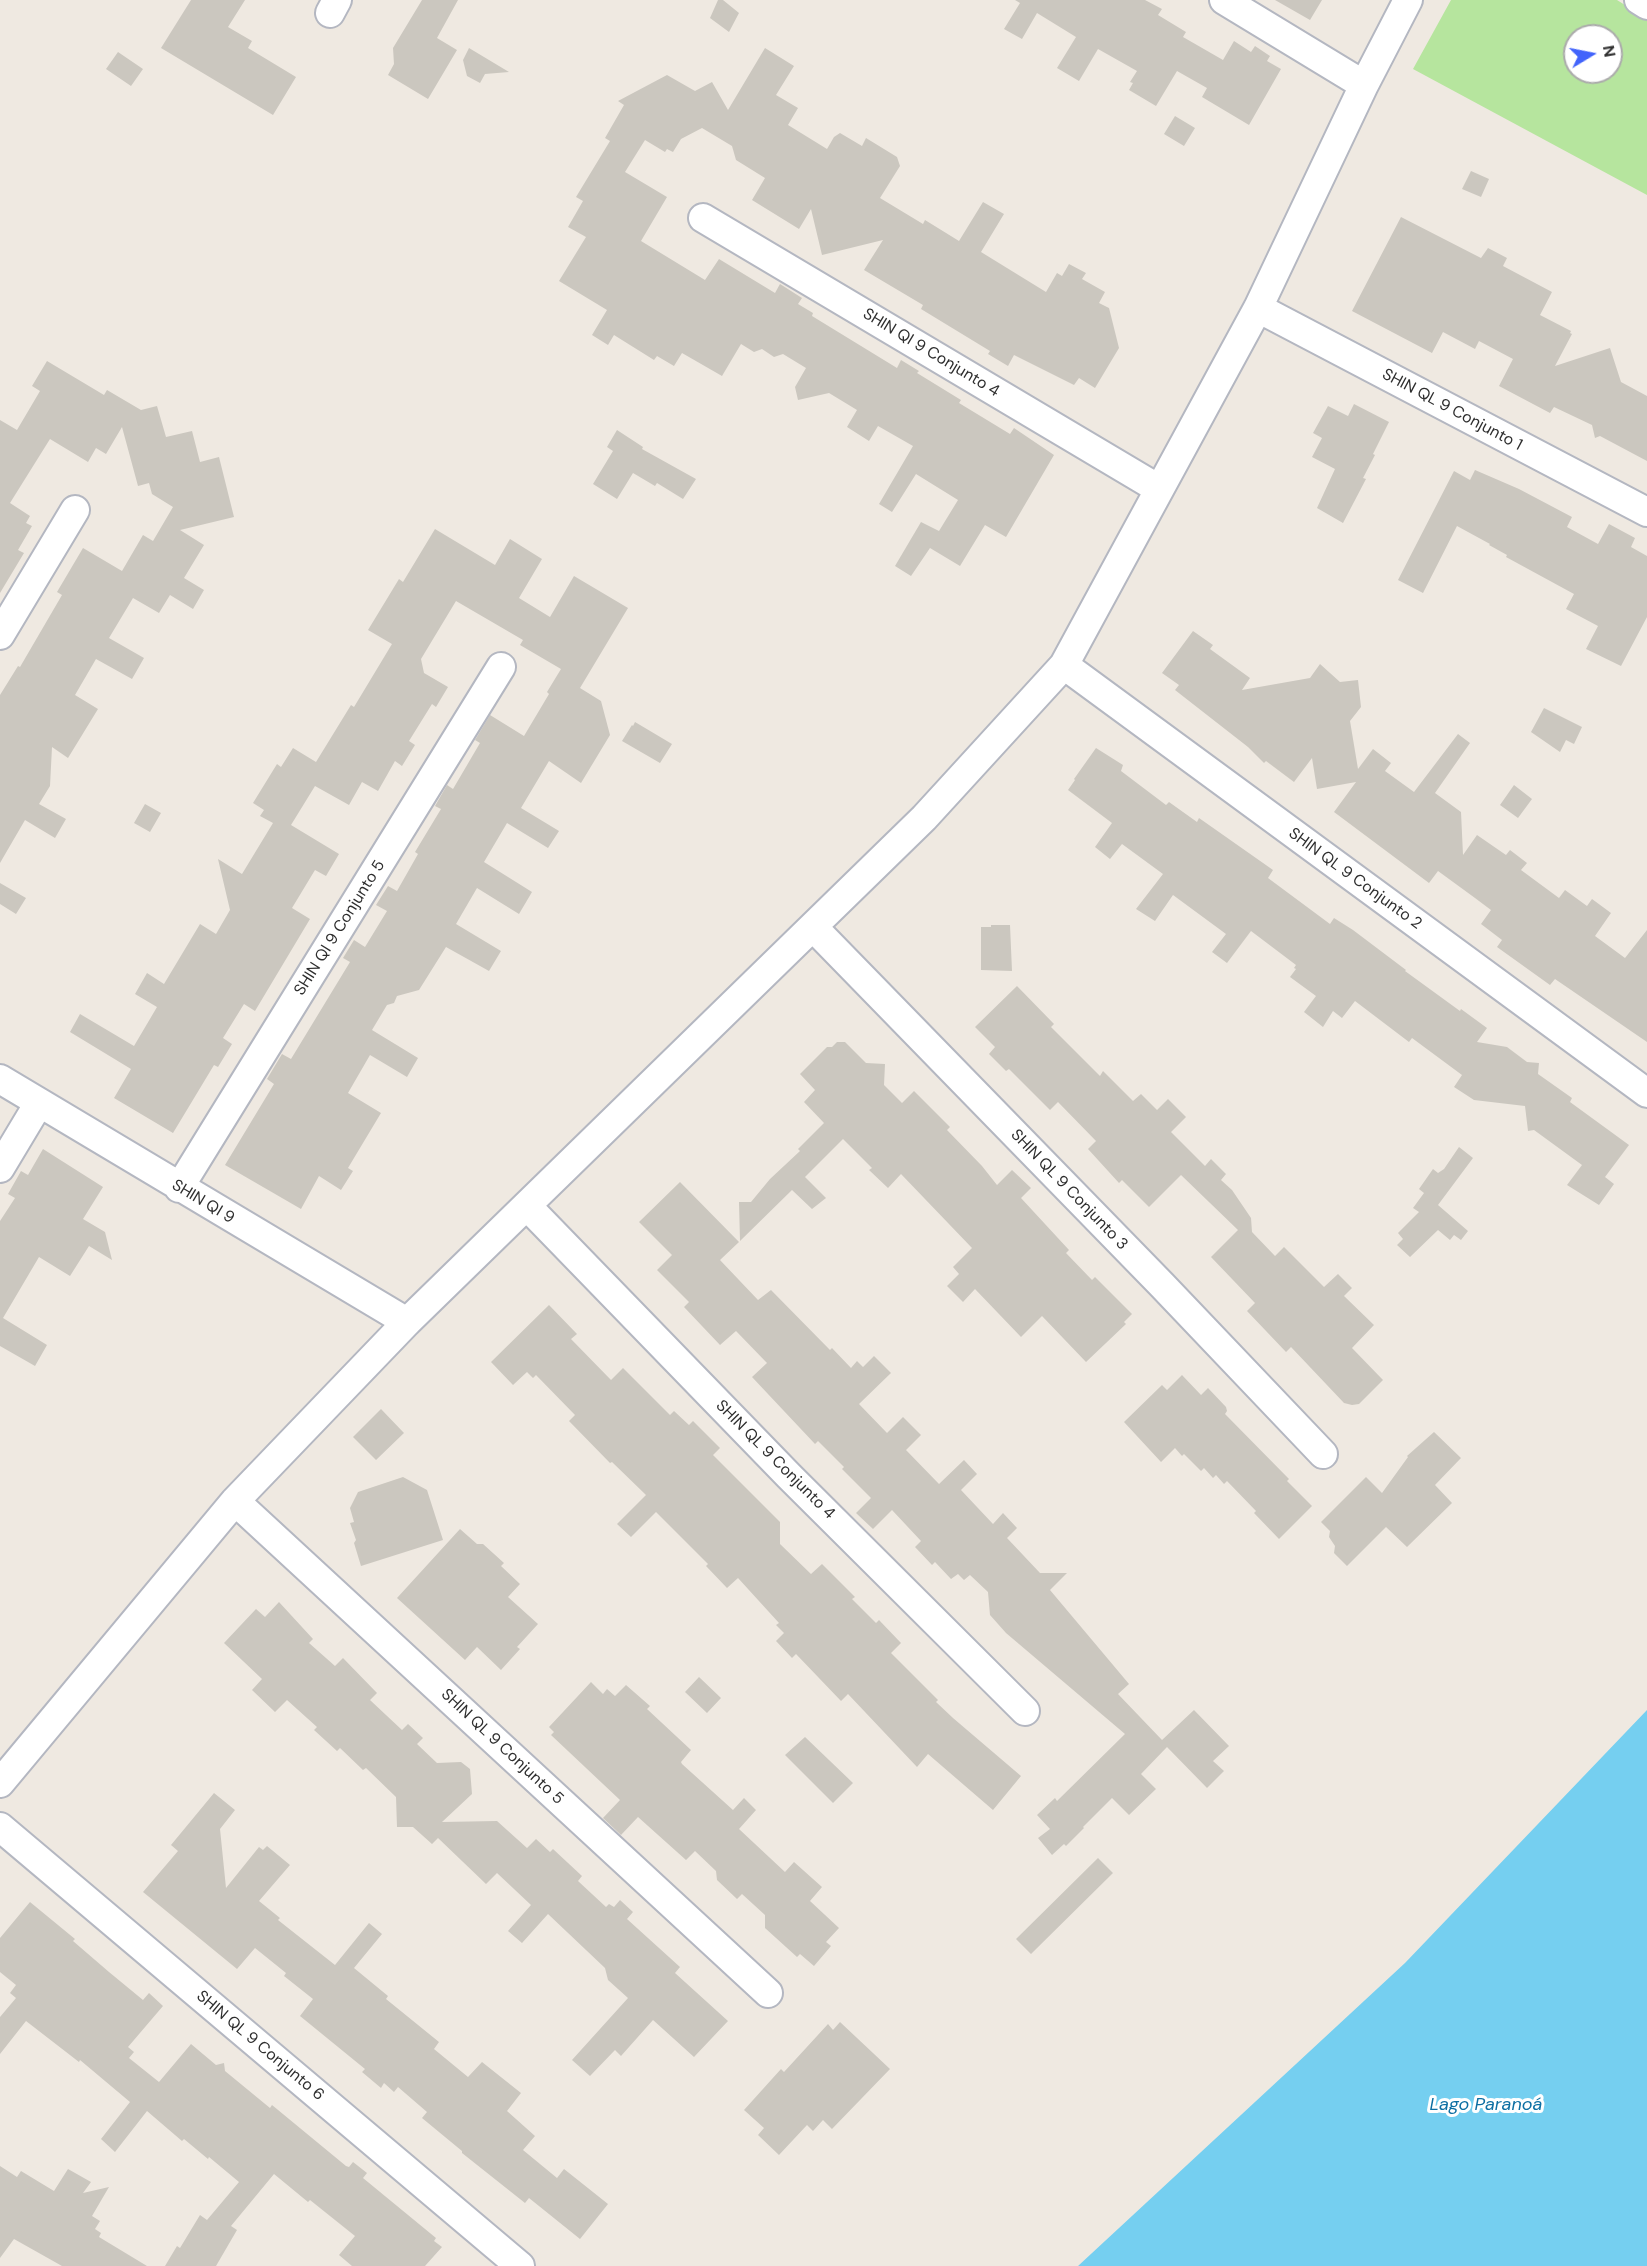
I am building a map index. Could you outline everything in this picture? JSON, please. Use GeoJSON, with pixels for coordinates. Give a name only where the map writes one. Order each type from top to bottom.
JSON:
{"type":"FeatureCollection","features":[{"type":"Feature","properties":{"kind":"street"},"geometry":{"type":"LineString","coordinates":[[1224,0],[1364,85]]}},
{"type":"Feature","properties":{"kind":"street"},"geometry":{"type":"LineString","coordinates":[[0,1783],[235,1501],[407,1322],[924,818],[1064,665],[1258,308],[1364,85],[1408,0]]}},
{"type":"Feature","properties":{"kind":"street"},"geometry":{"type":"LineString","coordinates":[[1639,0],[1647,5]]}},
{"type":"Feature","properties":{"kind":"street","name":"SHIN QI 9 Conjunto 4"},"geometry":{"type":"LineString","coordinates":[[704,218],[1159,489]]}},
{"type":"Feature","properties":{"kind":"street","name":"SHIN QL 9 Conjunto 1"},"geometry":{"type":"LineString","coordinates":[[1258,308],[1647,512]]}},
{"type":"Feature","properties":{"kind":"street"},"geometry":{"type":"LineString","coordinates":[[0,635],[75,510]]}},
{"type":"Feature","properties":{"kind":"street","name":"SHIN QL 9 Conjunto 2"},"geometry":{"type":"LineString","coordinates":[[1064,665],[1647,1093]]}},
{"type":"Feature","properties":{"kind":"street","name":"SHIN QI 9 Conjunto 5"},"geometry":{"type":"LineString","coordinates":[[179,1188],[501,667]]}},
{"type":"Feature","properties":{"kind":"street","name":"SHIN QL 9 Conjunto 3"},"geometry":{"type":"LineString","coordinates":[[813,927],[1323,1454]]}},
{"type":"Feature","properties":{"kind":"street","name":"SHIN QI 9"},"geometry":{"type":"LineString","coordinates":[[0,1080],[407,1322]]}},
{"type":"Feature","properties":{"kind":"street"},"geometry":{"type":"LineString","coordinates":[[0,1168],[39,1103]]}},
{"type":"Feature","properties":{"kind":"street","name":"SHIN QL 9 Conjunto 4"},"geometry":{"type":"LineString","coordinates":[[527,1206],[789,1476],[1025,1711]]}},
{"type":"Feature","properties":{"kind":"street","name":"SHIN QL 9 Conjunto 5"},"geometry":{"type":"LineString","coordinates":[[235,1501],[768,1993]]}},
{"type":"Feature","properties":{"kind":"street","name":"SHIN QL 9 Conjunto 6"},"geometry":{"type":"LineString","coordinates":[[0,1827],[520,2266]]}},
{"type":"Feature","properties":{"kind":"green space"},"geometry":{"type":"Polygon","coordinates":[[[1451,0],[1617,0],[1647,19],[1647,195],[1413,69],[1451,0]]]}},
{"type":"Feature","properties":{"kind":"water","name":"Lago Paranoá"},"geometry":{"type":"Polygon","coordinates":[[[1647,1710],[1647,2266],[1078,2266],[1405,1963],[1647,1710]]]}},
{"type":"Feature","properties":{"kind":"building"},"geometry":{"type":"Polygon","coordinates":[[[191,0],[245,0],[228,27],[252,41],[248,48],[296,77],[273,115],[161,48],[191,0]]]}},
{"type":"Feature","properties":{"kind":"building"},"geometry":{"type":"Polygon","coordinates":[[[422,0],[458,0],[437,38],[457,50],[428,99],[388,75],[394,64],[393,48],[422,0]]]}},
{"type":"Feature","properties":{"kind":"building"},"geometry":{"type":"Polygon","coordinates":[[[718,0],[723,0],[739,13],[729,32],[710,18],[718,0]]]}},
{"type":"Feature","properties":{"kind":"building"},"geometry":{"type":"Polygon","coordinates":[[[1015,0],[1145,0],[1162,9],[1158,15],[1186,32],[1183,37],[1223,60],[1234,41],[1251,52],[1255,46],[1270,56],[1267,61],[1281,69],[1249,125],[1202,97],[1207,88],[1177,71],[1156,106],[1129,90],[1133,83],[1130,82],[1137,71],[1098,49],[1079,81],[1057,68],[1076,37],[1037,13],[1022,39],[1004,29],[1020,3],[1015,0]]]}},
{"type":"Feature","properties":{"kind":"building"},"geometry":{"type":"Polygon","coordinates":[[[1275,0],[1322,0],[1310,20],[1275,0]]]}},
{"type":"Feature","properties":{"kind":"building"},"geometry":{"type":"Polygon","coordinates":[[[469,48],[509,72],[485,74],[480,83],[467,76],[463,60],[469,48]]]}},
{"type":"Feature","properties":{"kind":"building"},"geometry":{"type":"Polygon","coordinates":[[[765,48],[794,66],[776,95],[798,108],[788,125],[827,149],[834,137],[840,133],[862,146],[866,138],[897,157],[900,166],[880,198],[923,224],[925,220],[959,241],[983,202],[1004,214],[981,252],[1046,292],[1057,273],[1062,276],[1069,264],[1086,273],[1082,279],[1105,292],[1099,303],[1109,308],[1119,348],[1095,388],[1079,378],[1074,385],[1014,355],[1008,366],[988,354],[990,351],[921,309],[923,305],[864,270],[883,240],[822,255],[811,209],[799,229],[752,200],[765,178],[736,160],[732,146],[702,128],[681,139],[673,152],[667,149],[665,152],[645,140],[625,172],[667,197],[641,241],[705,280],[719,259],[775,293],[780,284],[802,298],[798,304],[813,313],[812,316],[897,368],[901,360],[919,371],[917,373],[961,400],[959,403],[1010,434],[1014,428],[1054,455],[1006,537],[985,525],[960,566],[930,548],[911,576],[895,566],[921,522],[939,531],[958,500],[916,474],[892,512],[879,504],[913,446],[878,426],[869,441],[847,427],[857,410],[829,393],[798,400],[795,387],[806,368],[783,354],[774,357],[762,349],[754,352],[741,344],[722,376],[682,353],[674,366],[657,356],[654,360],[614,335],[608,345],[592,335],[607,310],[559,281],[586,237],[568,227],[583,201],[576,197],[610,141],[605,138],[624,105],[618,101],[667,75],[695,91],[712,82],[728,110],[765,48]]]}},
{"type":"Feature","properties":{"kind":"building"},"geometry":{"type":"Polygon","coordinates":[[[118,52],[143,69],[131,86],[106,69],[118,52]]]}},
{"type":"Feature","properties":{"kind":"building"},"geometry":{"type":"Polygon","coordinates":[[[1175,116],[1195,128],[1184,146],[1164,134],[1175,116]]]}},
{"type":"Feature","properties":{"kind":"building"},"geometry":{"type":"Polygon","coordinates":[[[1471,171],[1489,179],[1481,197],[1462,189],[1471,171]]]}},
{"type":"Feature","properties":{"kind":"building"},"geometry":{"type":"Polygon","coordinates":[[[1401,217],[1481,258],[1488,248],[1507,258],[1503,266],[1552,292],[1540,315],[1571,331],[1572,334],[1555,366],[1610,348],[1621,382],[1647,396],[1647,461],[1600,436],[1595,438],[1592,425],[1554,407],[1550,413],[1499,386],[1513,359],[1479,341],[1475,349],[1443,332],[1432,353],[1352,311],[1401,217]]]}},
{"type":"Feature","properties":{"kind":"building"},"geometry":{"type":"Polygon","coordinates":[[[47,361],[104,395],[107,390],[141,410],[157,406],[166,437],[192,431],[200,462],[219,457],[234,517],[180,530],[204,545],[184,578],[204,590],[193,609],[170,595],[159,613],[133,598],[109,638],[144,658],[132,679],[96,659],[75,695],[98,709],[68,758],[52,747],[50,786],[39,804],[66,819],[55,838],[25,820],[0,863],[0,695],[18,666],[20,667],[62,595],[57,592],[83,548],[122,571],[143,535],[153,541],[173,507],[152,494],[149,483],[138,486],[122,427],[106,454],[96,448],[88,462],[50,439],[10,503],[30,516],[26,523],[32,526],[18,550],[24,553],[0,593],[0,420],[17,430],[40,391],[32,386],[47,361]]]}},
{"type":"Feature","properties":{"kind":"building"},"geometry":{"type":"Polygon","coordinates":[[[1354,404],[1389,422],[1363,478],[1366,479],[1343,523],[1317,508],[1335,469],[1312,457],[1322,438],[1313,433],[1328,406],[1348,416],[1354,404]]]}},
{"type":"Feature","properties":{"kind":"building"},"geometry":{"type":"Polygon","coordinates":[[[617,430],[643,447],[642,449],[696,479],[683,499],[657,483],[655,486],[633,473],[617,499],[593,484],[613,451],[607,447],[617,430]]]}},
{"type":"Feature","properties":{"kind":"building"},"geometry":{"type":"Polygon","coordinates":[[[1475,470],[1519,489],[1572,517],[1567,527],[1598,544],[1609,524],[1635,538],[1631,547],[1647,556],[1647,617],[1621,666],[1586,649],[1598,626],[1566,609],[1574,594],[1506,557],[1507,555],[1490,544],[1457,526],[1423,593],[1398,580],[1454,471],[1470,480],[1475,470]]]}},
{"type":"Feature","properties":{"kind":"building"},"geometry":{"type":"Polygon","coordinates":[[[435,529],[495,565],[510,539],[542,559],[519,598],[550,617],[574,576],[628,608],[580,688],[601,701],[610,735],[581,783],[549,761],[521,808],[559,831],[548,848],[507,823],[484,862],[532,892],[519,914],[477,888],[456,924],[501,951],[489,971],[446,947],[419,990],[397,996],[394,1003],[387,1005],[372,1030],[418,1058],[407,1077],[370,1055],[348,1093],[381,1113],[348,1168],[353,1171],[341,1190],[319,1176],[301,1209],[225,1165],[274,1084],[267,1079],[282,1054],[291,1059],[350,962],[343,958],[354,940],[365,947],[387,911],[376,905],[388,886],[397,891],[418,854],[415,852],[441,809],[435,806],[447,785],[453,789],[480,743],[475,740],[490,715],[524,736],[561,669],[520,645],[523,640],[456,601],[421,659],[424,673],[448,687],[436,707],[432,704],[409,741],[415,745],[402,766],[395,761],[378,791],[362,782],[349,805],[315,786],[291,825],[339,854],[326,876],[315,870],[292,908],[310,919],[255,1011],[244,1004],[223,1038],[232,1044],[218,1067],[214,1065],[173,1133],[114,1098],[131,1069],[70,1032],[80,1014],[134,1046],[157,1007],[135,994],[147,973],[164,984],[200,924],[216,934],[230,910],[218,859],[242,874],[273,823],[260,816],[264,810],[253,803],[277,764],[281,767],[293,748],[316,762],[351,705],[354,707],[392,644],[368,630],[399,579],[403,582],[435,529]]]}},
{"type":"Feature","properties":{"kind":"building"},"geometry":{"type":"Polygon","coordinates":[[[1193,631],[1213,645],[1210,649],[1250,678],[1242,690],[1310,678],[1320,664],[1340,682],[1358,680],[1361,707],[1350,721],[1358,769],[1373,749],[1391,763],[1385,771],[1414,792],[1458,734],[1470,743],[1435,793],[1461,812],[1463,855],[1477,835],[1506,855],[1510,850],[1527,863],[1521,870],[1559,898],[1565,890],[1587,906],[1592,899],[1611,913],[1595,936],[1625,958],[1647,930],[1647,1042],[1555,979],[1550,985],[1497,947],[1502,940],[1481,924],[1491,910],[1475,898],[1438,871],[1429,883],[1334,812],[1356,782],[1317,789],[1312,758],[1294,782],[1266,761],[1264,763],[1248,747],[1175,690],[1179,685],[1162,673],[1193,631]]]}},
{"type":"Feature","properties":{"kind":"building"},"geometry":{"type":"Polygon","coordinates":[[[1544,708],[1582,727],[1574,744],[1566,740],[1560,752],[1531,732],[1544,708]]]}},
{"type":"Feature","properties":{"kind":"building"},"geometry":{"type":"Polygon","coordinates":[[[635,722],[672,744],[660,763],[622,741],[635,722]]]}},
{"type":"Feature","properties":{"kind":"building"},"geometry":{"type":"Polygon","coordinates":[[[1096,748],[1123,765],[1121,771],[1166,805],[1169,802],[1197,822],[1199,818],[1273,870],[1268,878],[1330,924],[1334,918],[1353,930],[1405,971],[1487,1028],[1477,1042],[1507,1047],[1527,1062],[1539,1063],[1538,1074],[1572,1098],[1570,1102],[1629,1145],[1605,1177],[1614,1184],[1599,1205],[1567,1185],[1582,1165],[1534,1130],[1528,1131],[1525,1106],[1474,1100],[1454,1087],[1462,1075],[1412,1038],[1409,1042],[1355,1001],[1342,1018],[1333,1011],[1323,1027],[1304,1012],[1316,996],[1290,977],[1296,965],[1251,931],[1227,963],[1212,952],[1226,934],[1173,895],[1155,921],[1136,909],[1163,874],[1122,844],[1110,859],[1095,847],[1112,823],[1068,790],[1096,748]]]}},
{"type":"Feature","properties":{"kind":"building"},"geometry":{"type":"Polygon","coordinates":[[[1514,785],[1532,799],[1518,818],[1500,805],[1514,785]]]}},
{"type":"Feature","properties":{"kind":"building"},"geometry":{"type":"Polygon","coordinates":[[[145,804],[161,813],[150,832],[134,823],[145,804]]]}},
{"type":"Feature","properties":{"kind":"building"},"geometry":{"type":"Polygon","coordinates":[[[0,883],[26,898],[16,914],[0,904],[0,883]]]}},
{"type":"Feature","properties":{"kind":"building"},"geometry":{"type":"Polygon","coordinates":[[[991,925],[1010,925],[1012,971],[981,970],[981,927],[991,927],[991,925]]]}},
{"type":"Feature","properties":{"kind":"building"},"geometry":{"type":"Polygon","coordinates":[[[1017,986],[1054,1024],[1051,1027],[1100,1076],[1103,1071],[1133,1101],[1141,1094],[1157,1110],[1168,1099],[1186,1117],[1171,1132],[1205,1166],[1211,1159],[1226,1174],[1221,1180],[1232,1190],[1251,1218],[1252,1232],[1275,1256],[1284,1247],[1324,1287],[1338,1274],[1352,1288],[1344,1296],[1374,1325],[1352,1348],[1383,1380],[1359,1404],[1344,1403],[1291,1347],[1286,1352],[1247,1311],[1255,1303],[1211,1257],[1238,1230],[1181,1175],[1149,1207],[1122,1180],[1119,1183],[1088,1149],[1096,1141],[1058,1102],[1050,1110],[1009,1069],[1006,1071],[989,1054],[995,1047],[975,1027],[1017,986]]]}},
{"type":"Feature","properties":{"kind":"building"},"geometry":{"type":"Polygon","coordinates":[[[837,1042],[845,1042],[866,1063],[885,1064],[884,1085],[902,1103],[914,1091],[950,1127],[947,1130],[997,1185],[1012,1170],[1031,1188],[1021,1198],[1069,1250],[1066,1253],[1092,1280],[1095,1277],[1132,1314],[1124,1322],[1126,1324],[1086,1362],[1042,1316],[1021,1337],[975,1289],[963,1302],[947,1286],[959,1274],[953,1267],[972,1248],[901,1174],[888,1188],[869,1170],[872,1168],[843,1139],[805,1177],[826,1198],[812,1209],[792,1190],[740,1241],[739,1202],[751,1202],[824,1123],[804,1102],[815,1090],[800,1074],[827,1047],[832,1047],[837,1042]]]}},
{"type":"Feature","properties":{"kind":"building"},"geometry":{"type":"Polygon","coordinates":[[[1459,1147],[1473,1158],[1438,1205],[1468,1231],[1461,1240],[1454,1235],[1450,1240],[1438,1230],[1410,1257],[1397,1245],[1403,1239],[1398,1233],[1419,1212],[1413,1208],[1424,1193],[1419,1189],[1433,1169],[1438,1173],[1444,1169],[1459,1147]]]}},
{"type":"Feature","properties":{"kind":"building"},"geometry":{"type":"Polygon","coordinates":[[[43,1149],[103,1187],[83,1219],[105,1232],[112,1260],[89,1246],[70,1276],[39,1257],[3,1318],[47,1345],[35,1366],[0,1346],[0,1221],[15,1198],[8,1194],[21,1171],[28,1175],[43,1149]]]}},
{"type":"Feature","properties":{"kind":"building"},"geometry":{"type":"Polygon","coordinates":[[[680,1182],[739,1242],[720,1260],[758,1300],[771,1290],[851,1368],[857,1361],[863,1367],[874,1356],[891,1373],[859,1404],[887,1433],[903,1417],[921,1435],[906,1450],[939,1484],[964,1460],[977,1474],[961,1490],[993,1524],[1003,1513],[1017,1528],[1007,1538],[1040,1573],[1067,1573],[1050,1590],[1129,1684],[1118,1694],[1162,1740],[1194,1710],[1229,1746],[1213,1761],[1224,1771],[1207,1788],[1167,1747],[1141,1774],[1156,1789],[1129,1815],[1112,1798],[1066,1846],[1064,1844],[1052,1855],[1038,1838],[1050,1829],[1037,1815],[1055,1798],[1057,1801],[1125,1734],[1006,1633],[990,1615],[988,1592],[970,1575],[964,1580],[958,1574],[951,1579],[935,1562],[932,1565],[915,1547],[921,1541],[892,1510],[873,1529],[856,1513],[871,1498],[842,1469],[844,1467],[818,1441],[815,1444],[752,1377],[767,1363],[736,1331],[720,1345],[684,1307],[689,1302],[657,1270],[672,1255],[639,1222],[680,1182]]]}},
{"type":"Feature","properties":{"kind":"building"},"geometry":{"type":"Polygon","coordinates":[[[549,1305],[577,1334],[571,1339],[611,1380],[623,1368],[670,1415],[674,1411],[689,1425],[693,1421],[720,1448],[713,1455],[780,1522],[780,1544],[811,1574],[822,1564],[855,1597],[852,1599],[876,1623],[879,1620],[901,1643],[891,1653],[938,1700],[936,1702],[1021,1776],[993,1810],[928,1754],[917,1767],[848,1694],[841,1701],[796,1654],[792,1658],[776,1641],[784,1633],[776,1625],[779,1623],[738,1578],[727,1588],[706,1566],[708,1564],[656,1512],[631,1537],[617,1524],[646,1495],[612,1462],[610,1463],[569,1421],[575,1415],[536,1375],[533,1378],[527,1372],[513,1385],[491,1362],[549,1305]]]}},
{"type":"Feature","properties":{"kind":"building"},"geometry":{"type":"Polygon","coordinates":[[[1182,1375],[1201,1395],[1208,1388],[1226,1407],[1225,1414],[1289,1479],[1287,1481],[1312,1506],[1279,1539],[1227,1481],[1224,1484],[1216,1475],[1213,1478],[1204,1468],[1201,1471],[1175,1448],[1161,1462],[1124,1422],[1162,1385],[1167,1390],[1182,1375]]]}},
{"type":"Feature","properties":{"kind":"building"},"geometry":{"type":"Polygon","coordinates":[[[381,1409],[404,1433],[376,1460],[353,1437],[381,1409]]]}},
{"type":"Feature","properties":{"kind":"building"},"geometry":{"type":"Polygon","coordinates":[[[1434,1432],[1461,1458],[1435,1485],[1452,1503],[1407,1547],[1386,1527],[1347,1566],[1334,1553],[1335,1546],[1329,1537],[1330,1531],[1321,1522],[1366,1477],[1382,1493],[1407,1456],[1434,1432]]]}},
{"type":"Feature","properties":{"kind":"building"},"geometry":{"type":"Polygon","coordinates":[[[403,1477],[427,1490],[443,1540],[361,1566],[350,1523],[354,1522],[350,1508],[358,1492],[403,1477]]]}},
{"type":"Feature","properties":{"kind":"building"},"geometry":{"type":"Polygon","coordinates":[[[460,1529],[477,1544],[483,1544],[504,1563],[501,1566],[520,1584],[508,1597],[538,1624],[517,1647],[520,1649],[501,1670],[477,1647],[465,1660],[397,1598],[460,1529]]]}},
{"type":"Feature","properties":{"kind":"building"},"geometry":{"type":"Polygon","coordinates":[[[279,1602],[313,1639],[309,1643],[335,1666],[343,1658],[377,1693],[370,1700],[402,1730],[408,1724],[423,1738],[417,1744],[437,1763],[461,1762],[470,1769],[472,1794],[442,1822],[497,1821],[527,1848],[536,1839],[550,1852],[553,1849],[582,1876],[578,1881],[606,1907],[609,1904],[614,1907],[620,1900],[633,1912],[627,1919],[680,1967],[675,1973],[728,2021],[694,2057],[653,2020],[621,2056],[615,2050],[590,2076],[572,2060],[628,1998],[608,1980],[605,1968],[548,1914],[522,1943],[508,1931],[531,1905],[497,1873],[486,1884],[438,1838],[432,1844],[413,1827],[397,1827],[396,1797],[366,1768],[363,1770],[340,1748],[337,1751],[314,1730],[317,1727],[287,1700],[275,1712],[252,1690],[262,1679],[224,1643],[256,1609],[265,1617],[279,1602]]]}},
{"type":"Feature","properties":{"kind":"building"},"geometry":{"type":"Polygon","coordinates":[[[699,1677],[721,1698],[707,1713],[685,1692],[699,1677]]]}},
{"type":"Feature","properties":{"kind":"building"},"geometry":{"type":"Polygon","coordinates":[[[591,1682],[603,1694],[607,1689],[615,1696],[626,1685],[650,1706],[647,1709],[691,1750],[681,1762],[682,1764],[733,1810],[744,1798],[756,1810],[739,1829],[785,1872],[794,1862],[822,1887],[810,1901],[839,1928],[826,1942],[831,1946],[814,1966],[800,1954],[797,1957],[765,1928],[765,1915],[742,1894],[737,1899],[717,1880],[716,1871],[695,1851],[686,1860],[638,1817],[621,1835],[603,1818],[620,1800],[551,1735],[554,1732],[549,1727],[591,1682]]]}},
{"type":"Feature","properties":{"kind":"building"},"geometry":{"type":"Polygon","coordinates":[[[805,1737],[853,1783],[833,1803],[785,1755],[805,1737]]]}},
{"type":"Feature","properties":{"kind":"building"},"geometry":{"type":"Polygon","coordinates":[[[214,1793],[235,1810],[220,1829],[226,1888],[259,1847],[263,1850],[267,1846],[290,1865],[259,1901],[280,1918],[278,1920],[335,1965],[369,1923],[382,1934],[354,1968],[388,1996],[386,1999],[439,2042],[434,2049],[468,2077],[482,2062],[521,2093],[507,2111],[535,2136],[523,2150],[557,2178],[564,2169],[608,2204],[580,2239],[529,2198],[525,2203],[462,2153],[422,2118],[427,2112],[398,2087],[394,2092],[384,2083],[381,2088],[362,2072],[365,2069],[300,2016],[313,1999],[284,1976],[286,1973],[255,1948],[237,1969],[143,1892],[178,1851],[171,1845],[214,1793]]]}},
{"type":"Feature","properties":{"kind":"building"},"geometry":{"type":"Polygon","coordinates":[[[1098,1858],[1113,1873],[1031,1954],[1016,1939],[1098,1858]]]}},
{"type":"Feature","properties":{"kind":"building"},"geometry":{"type":"Polygon","coordinates":[[[30,1902],[143,2000],[149,1993],[163,2006],[128,2047],[134,2052],[129,2058],[159,2082],[191,2044],[216,2065],[224,2063],[225,2071],[270,2108],[272,2105],[346,2166],[349,2167],[353,2162],[367,2173],[363,2178],[436,2238],[434,2241],[442,2247],[425,2266],[352,2266],[339,2255],[355,2236],[274,2174],[231,2226],[237,2230],[216,2266],[165,2266],[177,2246],[180,2248],[200,2215],[207,2220],[239,2182],[184,2139],[182,2141],[147,2111],[115,2152],[101,2139],[130,2102],[80,2060],[79,2062],[26,2021],[0,2054],[0,2017],[16,1998],[10,1993],[16,1985],[0,1972],[0,1938],[30,1902]]]}},
{"type":"Feature","properties":{"kind":"building"},"geometry":{"type":"Polygon","coordinates":[[[840,2022],[890,2069],[832,2129],[823,2120],[813,2131],[807,2125],[779,2155],[758,2135],[764,2128],[744,2110],[781,2069],[784,2072],[828,2024],[833,2030],[840,2022]]]}},
{"type":"Feature","properties":{"kind":"building"},"geometry":{"type":"Polygon","coordinates":[[[0,2166],[17,2177],[21,2171],[54,2191],[68,2169],[91,2182],[83,2193],[109,2187],[92,2216],[100,2221],[95,2229],[101,2233],[99,2237],[147,2266],[62,2266],[14,2239],[0,2258],[0,2166]]]}}]}
